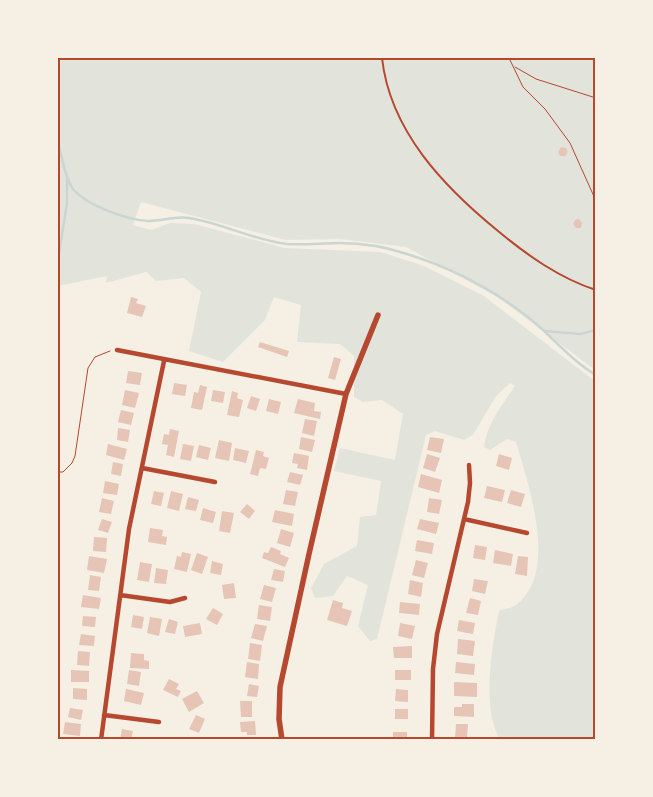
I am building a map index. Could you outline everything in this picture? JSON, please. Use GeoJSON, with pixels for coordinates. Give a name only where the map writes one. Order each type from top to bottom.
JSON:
{"type":"FeatureCollection","features":[{"type":"Feature","properties":{"kind":"street"},"geometry":{"type":"LineString","coordinates":[[282,740],[279,701],[282,674],[346,394],[378,315]]}},
{"type":"Feature","properties":{"kind":"street"},"geometry":{"type":"LineString","coordinates":[[117,350],[164,361],[346,394]]}},
{"type":"Feature","properties":{"kind":"street"},"geometry":{"type":"LineString","coordinates":[[101,740],[129,529],[164,361]]}},
{"type":"Feature","properties":{"kind":"street"},"geometry":{"type":"LineString","coordinates":[[432,740],[435,650],[464,519],[470,482],[469,465]]}},
{"type":"Feature","properties":{"kind":"street"},"geometry":{"type":"LineString","coordinates":[[142,468],[215,482]]}},
{"type":"Feature","properties":{"kind":"street"},"geometry":{"type":"LineString","coordinates":[[464,519],[527,533]]}},
{"type":"Feature","properties":{"kind":"street"},"geometry":{"type":"LineString","coordinates":[[120,595],[170,602],[185,598]]}},
{"type":"Feature","properties":{"kind":"street"},"geometry":{"type":"LineString","coordinates":[[104,715],[159,722]]}},
{"type":"Feature","properties":{"kind":"lane"},"geometry":{"type":"LineString","coordinates":[[382,58],[391,95],[400,115],[424,157],[442,180],[467,206],[528,255],[570,280],[596,290]]}},
{"type":"Feature","properties":{"kind":"path"},"geometry":{"type":"LineString","coordinates":[[509,58],[523,87],[549,114],[570,143],[596,201]]}},
{"type":"Feature","properties":{"kind":"path"},"geometry":{"type":"LineString","coordinates":[[514,66],[536,79],[596,98]]}},
{"type":"Feature","properties":{"kind":"path"},"geometry":{"type":"LineString","coordinates":[[58,472],[63,472],[76,456],[88,368],[95,357],[117,350]]}},
{"type":"Feature","properties":{"kind":"shaded area"},"geometry":{"type":"Polygon","coordinates":[[[58,58],[595,58],[595,370],[499,298],[406,247],[340,239],[286,240],[141,202],[133,225],[151,230],[170,223],[194,224],[285,248],[381,252],[424,266],[484,296],[595,381],[595,739],[500,739],[494,726],[489,694],[491,658],[499,611],[515,605],[530,589],[536,571],[538,549],[533,503],[516,442],[507,439],[490,450],[484,447],[492,422],[515,386],[510,383],[496,396],[473,435],[464,440],[435,431],[426,435],[377,639],[370,641],[358,626],[368,585],[347,576],[333,596],[315,598],[311,588],[324,564],[357,546],[360,517],[376,515],[381,481],[334,471],[340,448],[395,460],[403,414],[382,400],[363,402],[354,397],[354,356],[340,344],[297,342],[301,305],[274,297],[265,320],[223,362],[189,351],[201,292],[184,278],[156,281],[146,272],[106,283],[107,276],[58,286],[58,58]]]}},
{"type":"Feature","properties":{"kind":"building"},"geometry":{"type":"Polygon","coordinates":[[[561,147],[566,148],[568,152],[565,156],[560,156],[558,152],[561,147]]]}},
{"type":"Feature","properties":{"kind":"building"},"geometry":{"type":"Polygon","coordinates":[[[579,219],[582,223],[581,228],[576,228],[573,224],[575,220],[579,219]]]}},
{"type":"Feature","properties":{"kind":"building"},"geometry":{"type":"Polygon","coordinates":[[[131,297],[138,299],[136,303],[146,306],[142,317],[127,313],[131,297]]]}},
{"type":"Feature","properties":{"kind":"building"},"geometry":{"type":"Polygon","coordinates":[[[260,342],[289,351],[287,357],[258,347],[260,342]]]}},
{"type":"Feature","properties":{"kind":"building"},"geometry":{"type":"Polygon","coordinates":[[[334,357],[341,359],[335,380],[328,378],[334,357]]]}},
{"type":"Feature","properties":{"kind":"building"},"geometry":{"type":"Polygon","coordinates":[[[128,371],[142,373],[140,385],[126,383],[128,371]]]}},
{"type":"Feature","properties":{"kind":"building"},"geometry":{"type":"Polygon","coordinates":[[[174,383],[187,385],[185,396],[172,394],[174,383]]]}},
{"type":"Feature","properties":{"kind":"building"},"geometry":{"type":"Polygon","coordinates":[[[200,385],[207,387],[202,410],[191,408],[194,392],[198,393],[200,385]]]}},
{"type":"Feature","properties":{"kind":"building"},"geometry":{"type":"Polygon","coordinates":[[[125,390],[139,393],[135,408],[122,405],[125,390]]]}},
{"type":"Feature","properties":{"kind":"building"},"geometry":{"type":"Polygon","coordinates":[[[213,390],[225,392],[223,403],[211,401],[213,390]]]}},
{"type":"Feature","properties":{"kind":"building"},"geometry":{"type":"Polygon","coordinates":[[[232,391],[238,393],[237,398],[243,400],[239,417],[227,415],[232,391]]]}},
{"type":"Feature","properties":{"kind":"building"},"geometry":{"type":"Polygon","coordinates":[[[251,396],[260,399],[256,411],[247,408],[251,396]]]}},
{"type":"Feature","properties":{"kind":"building"},"geometry":{"type":"Polygon","coordinates":[[[269,399],[281,402],[278,414],[266,411],[269,399]]]}},
{"type":"Feature","properties":{"kind":"building"},"geometry":{"type":"Polygon","coordinates":[[[298,399],[315,403],[314,411],[321,412],[320,419],[294,413],[298,399]]]}},
{"type":"Feature","properties":{"kind":"building"},"geometry":{"type":"Polygon","coordinates":[[[121,410],[134,413],[131,425],[118,422],[121,410]]]}},
{"type":"Feature","properties":{"kind":"building"},"geometry":{"type":"Polygon","coordinates":[[[305,419],[317,421],[314,436],[302,433],[305,419]]]}},
{"type":"Feature","properties":{"kind":"building"},"geometry":{"type":"Polygon","coordinates":[[[118,428],[130,430],[128,442],[117,440],[118,428]]]}},
{"type":"Feature","properties":{"kind":"building"},"geometry":{"type":"Polygon","coordinates":[[[170,429],[179,431],[174,457],[166,455],[168,445],[162,444],[164,434],[169,435],[170,429]]]}},
{"type":"Feature","properties":{"kind":"building"},"geometry":{"type":"Polygon","coordinates":[[[301,437],[315,440],[312,452],[299,449],[301,437]]]}},
{"type":"Feature","properties":{"kind":"building"},"geometry":{"type":"Polygon","coordinates":[[[430,437],[444,439],[441,453],[427,450],[430,437]]]}},
{"type":"Feature","properties":{"kind":"building"},"geometry":{"type":"Polygon","coordinates":[[[219,440],[232,443],[229,461],[215,458],[219,440]]]}},
{"type":"Feature","properties":{"kind":"building"},"geometry":{"type":"Polygon","coordinates":[[[108,444],[127,449],[124,460],[106,455],[108,444]]]}},
{"type":"Feature","properties":{"kind":"building"},"geometry":{"type":"Polygon","coordinates":[[[183,444],[194,446],[191,461],[180,459],[183,444]]]}},
{"type":"Feature","properties":{"kind":"building"},"geometry":{"type":"Polygon","coordinates":[[[199,445],[211,448],[208,460],[196,457],[199,445]]]}},
{"type":"Feature","properties":{"kind":"building"},"geometry":{"type":"Polygon","coordinates":[[[235,448],[249,451],[246,463],[233,460],[235,448]]]}},
{"type":"Feature","properties":{"kind":"building"},"geometry":{"type":"Polygon","coordinates":[[[256,450],[264,452],[263,456],[269,458],[266,469],[260,468],[258,476],[250,474],[256,450]]]}},
{"type":"Feature","properties":{"kind":"building"},"geometry":{"type":"Polygon","coordinates":[[[294,453],[309,456],[307,470],[297,468],[298,464],[292,463],[294,453]]]}},
{"type":"Feature","properties":{"kind":"building"},"geometry":{"type":"Polygon","coordinates":[[[427,454],[440,458],[435,472],[423,468],[427,454]]]}},
{"type":"Feature","properties":{"kind":"building"},"geometry":{"type":"Polygon","coordinates":[[[499,454],[512,458],[509,470],[496,466],[499,454]]]}},
{"type":"Feature","properties":{"kind":"building"},"geometry":{"type":"Polygon","coordinates":[[[113,462],[123,464],[121,476],[111,474],[113,462]]]}},
{"type":"Feature","properties":{"kind":"building"},"geometry":{"type":"Polygon","coordinates":[[[290,472],[303,475],[300,485],[287,482],[290,472]]]}},
{"type":"Feature","properties":{"kind":"building"},"geometry":{"type":"Polygon","coordinates":[[[421,474],[442,480],[439,493],[418,487],[421,474]]]}},
{"type":"Feature","properties":{"kind":"building"},"geometry":{"type":"Polygon","coordinates":[[[105,481],[119,484],[117,495],[103,493],[105,481]]]}},
{"type":"Feature","properties":{"kind":"building"},"geometry":{"type":"Polygon","coordinates":[[[487,486],[505,490],[502,502],[484,498],[487,486]]]}},
{"type":"Feature","properties":{"kind":"building"},"geometry":{"type":"Polygon","coordinates":[[[286,490],[298,492],[295,506],[283,504],[286,490]]]}},
{"type":"Feature","properties":{"kind":"building"},"geometry":{"type":"Polygon","coordinates":[[[511,490],[525,494],[521,507],[507,503],[511,490]]]}},
{"type":"Feature","properties":{"kind":"building"},"geometry":{"type":"Polygon","coordinates":[[[154,491],[164,493],[161,506],[151,504],[154,491]]]}},
{"type":"Feature","properties":{"kind":"building"},"geometry":{"type":"Polygon","coordinates":[[[171,491],[183,494],[179,511],[167,508],[171,491]]]}},
{"type":"Feature","properties":{"kind":"building"},"geometry":{"type":"Polygon","coordinates":[[[188,497],[199,500],[196,511],[185,509],[188,497]]]}},
{"type":"Feature","properties":{"kind":"building"},"geometry":{"type":"Polygon","coordinates":[[[102,498],[114,501],[111,514],[99,512],[102,498]]]}},
{"type":"Feature","properties":{"kind":"building"},"geometry":{"type":"Polygon","coordinates":[[[429,498],[442,500],[439,514],[427,512],[429,498]]]}},
{"type":"Feature","properties":{"kind":"building"},"geometry":{"type":"Polygon","coordinates":[[[247,504],[255,511],[249,519],[240,512],[247,504]]]}},
{"type":"Feature","properties":{"kind":"building"},"geometry":{"type":"Polygon","coordinates":[[[203,508],[216,512],[213,523],[200,520],[203,508]]]}},
{"type":"Feature","properties":{"kind":"building"},"geometry":{"type":"Polygon","coordinates":[[[275,510],[294,514],[292,526],[272,522],[275,510]]]}},
{"type":"Feature","properties":{"kind":"building"},"geometry":{"type":"Polygon","coordinates":[[[222,511],[234,513],[230,533],[219,531],[222,511]]]}},
{"type":"Feature","properties":{"kind":"building"},"geometry":{"type":"Polygon","coordinates":[[[102,519],[112,522],[108,533],[98,530],[102,519]]]}},
{"type":"Feature","properties":{"kind":"building"},"geometry":{"type":"Polygon","coordinates":[[[420,519],[439,523],[436,534],[417,529],[420,519]]]}},
{"type":"Feature","properties":{"kind":"building"},"geometry":{"type":"Polygon","coordinates":[[[150,528],[163,530],[162,536],[167,537],[166,545],[148,542],[150,528]]]}},
{"type":"Feature","properties":{"kind":"building"},"geometry":{"type":"Polygon","coordinates":[[[281,529],[294,533],[290,547],[277,543],[281,529]]]}},
{"type":"Feature","properties":{"kind":"building"},"geometry":{"type":"Polygon","coordinates":[[[94,537],[107,538],[106,552],[93,551],[94,537]]]}},
{"type":"Feature","properties":{"kind":"building"},"geometry":{"type":"Polygon","coordinates":[[[417,540],[434,543],[432,554],[415,551],[417,540]]]}},
{"type":"Feature","properties":{"kind":"building"},"geometry":{"type":"Polygon","coordinates":[[[475,545],[487,547],[485,560],[473,558],[475,545]]]}},
{"type":"Feature","properties":{"kind":"building"},"geometry":{"type":"Polygon","coordinates":[[[271,547],[281,551],[280,554],[289,558],[285,567],[262,558],[264,552],[268,553],[271,547]]]}},
{"type":"Feature","properties":{"kind":"building"},"geometry":{"type":"Polygon","coordinates":[[[495,550],[513,554],[511,566],[493,563],[495,550]]]}},
{"type":"Feature","properties":{"kind":"building"},"geometry":{"type":"Polygon","coordinates":[[[182,552],[191,554],[187,572],[174,569],[177,556],[181,557],[182,552]]]}},
{"type":"Feature","properties":{"kind":"building"},"geometry":{"type":"Polygon","coordinates":[[[197,553],[208,557],[202,574],[191,570],[197,553]]]}},
{"type":"Feature","properties":{"kind":"building"},"geometry":{"type":"Polygon","coordinates":[[[89,556],[107,559],[104,573],[87,570],[89,556]]]}},
{"type":"Feature","properties":{"kind":"building"},"geometry":{"type":"Polygon","coordinates":[[[518,556],[528,557],[527,576],[515,574],[518,556]]]}},
{"type":"Feature","properties":{"kind":"building"},"geometry":{"type":"Polygon","coordinates":[[[416,560],[428,563],[424,578],[412,575],[416,560]]]}},
{"type":"Feature","properties":{"kind":"building"},"geometry":{"type":"Polygon","coordinates":[[[212,561],[223,564],[221,575],[210,573],[212,561]]]}},
{"type":"Feature","properties":{"kind":"building"},"geometry":{"type":"Polygon","coordinates":[[[140,562],[152,564],[149,582],[137,580],[140,562]]]}},
{"type":"Feature","properties":{"kind":"building"},"geometry":{"type":"Polygon","coordinates":[[[156,568],[168,570],[166,584],[154,583],[156,568]]]}},
{"type":"Feature","properties":{"kind":"building"},"geometry":{"type":"Polygon","coordinates":[[[274,569],[285,571],[283,582],[271,580],[274,569]]]}},
{"type":"Feature","properties":{"kind":"building"},"geometry":{"type":"Polygon","coordinates":[[[90,575],[101,577],[99,591],[88,590],[90,575]]]}},
{"type":"Feature","properties":{"kind":"building"},"geometry":{"type":"Polygon","coordinates":[[[474,579],[488,581],[485,594],[472,591],[474,579]]]}},
{"type":"Feature","properties":{"kind":"building"},"geometry":{"type":"Polygon","coordinates":[[[410,580],[423,583],[421,597],[408,594],[410,580]]]}},
{"type":"Feature","properties":{"kind":"building"},"geometry":{"type":"Polygon","coordinates":[[[234,583],[236,598],[224,599],[222,585],[234,583]]]}},
{"type":"Feature","properties":{"kind":"building"},"geometry":{"type":"Polygon","coordinates":[[[264,585],[276,588],[272,602],[260,599],[264,585]]]}},
{"type":"Feature","properties":{"kind":"building"},"geometry":{"type":"Polygon","coordinates":[[[83,595],[101,598],[99,609],[81,607],[83,595]]]}},
{"type":"Feature","properties":{"kind":"building"},"geometry":{"type":"Polygon","coordinates":[[[470,598],[481,601],[478,615],[466,613],[470,598]]]}},
{"type":"Feature","properties":{"kind":"building"},"geometry":{"type":"Polygon","coordinates":[[[333,600],[343,603],[342,608],[352,611],[347,626],[327,620],[333,600]]]}},
{"type":"Feature","properties":{"kind":"building"},"geometry":{"type":"Polygon","coordinates":[[[400,602],[420,604],[419,615],[399,613],[400,602]]]}},
{"type":"Feature","properties":{"kind":"building"},"geometry":{"type":"Polygon","coordinates":[[[259,605],[272,607],[270,621],[257,619],[259,605]]]}},
{"type":"Feature","properties":{"kind":"building"},"geometry":{"type":"Polygon","coordinates":[[[213,608],[223,614],[217,625],[206,619],[213,608]]]}},
{"type":"Feature","properties":{"kind":"building"},"geometry":{"type":"Polygon","coordinates":[[[133,615],[144,617],[142,629],[131,627],[133,615]]]}},
{"type":"Feature","properties":{"kind":"building"},"geometry":{"type":"Polygon","coordinates":[[[83,616],[96,617],[95,627],[82,626],[83,616]]]}},
{"type":"Feature","properties":{"kind":"building"},"geometry":{"type":"Polygon","coordinates":[[[150,617],[162,619],[159,636],[147,633],[150,617]]]}},
{"type":"Feature","properties":{"kind":"building"},"geometry":{"type":"Polygon","coordinates":[[[169,619],[178,622],[175,634],[165,632],[169,619]]]}},
{"type":"Feature","properties":{"kind":"building"},"geometry":{"type":"Polygon","coordinates":[[[459,620],[475,623],[473,634],[457,631],[459,620]]]}},
{"type":"Feature","properties":{"kind":"building"},"geometry":{"type":"Polygon","coordinates":[[[200,623],[202,634],[185,637],[183,626],[200,623]]]}},
{"type":"Feature","properties":{"kind":"building"},"geometry":{"type":"Polygon","coordinates":[[[400,623],[415,626],[412,639],[398,636],[400,623]]]}},
{"type":"Feature","properties":{"kind":"building"},"geometry":{"type":"Polygon","coordinates":[[[255,624],[267,626],[263,641],[251,638],[255,624]]]}},
{"type":"Feature","properties":{"kind":"building"},"geometry":{"type":"Polygon","coordinates":[[[81,634],[95,636],[94,646],[79,645],[81,634]]]}},
{"type":"Feature","properties":{"kind":"building"},"geometry":{"type":"Polygon","coordinates":[[[458,639],[475,641],[473,656],[457,654],[458,639]]]}},
{"type":"Feature","properties":{"kind":"building"},"geometry":{"type":"Polygon","coordinates":[[[250,643],[262,645],[260,661],[248,659],[250,643]]]}},
{"type":"Feature","properties":{"kind":"building"},"geometry":{"type":"Polygon","coordinates":[[[412,646],[412,658],[394,658],[393,647],[412,646]]]}},
{"type":"Feature","properties":{"kind":"building"},"geometry":{"type":"Polygon","coordinates":[[[78,651],[90,652],[89,666],[77,665],[78,651]]]}},
{"type":"Feature","properties":{"kind":"building"},"geometry":{"type":"Polygon","coordinates":[[[131,653],[144,654],[144,660],[149,661],[149,669],[130,668],[131,653]]]}},
{"type":"Feature","properties":{"kind":"building"},"geometry":{"type":"Polygon","coordinates":[[[247,662],[259,664],[258,679],[245,677],[247,662]]]}},
{"type":"Feature","properties":{"kind":"building"},"geometry":{"type":"Polygon","coordinates":[[[456,662],[475,664],[474,675],[455,673],[456,662]]]}},
{"type":"Feature","properties":{"kind":"building"},"geometry":{"type":"Polygon","coordinates":[[[71,670],[89,671],[89,682],[71,682],[71,670]]]}},
{"type":"Feature","properties":{"kind":"building"},"geometry":{"type":"Polygon","coordinates":[[[129,670],[141,672],[139,686],[127,684],[129,670]]]}},
{"type":"Feature","properties":{"kind":"building"},"geometry":{"type":"Polygon","coordinates":[[[395,670],[411,670],[411,680],[395,680],[395,670]]]}},
{"type":"Feature","properties":{"kind":"building"},"geometry":{"type":"Polygon","coordinates":[[[169,679],[179,684],[176,689],[181,691],[178,697],[163,690],[169,679]]]}},
{"type":"Feature","properties":{"kind":"building"},"geometry":{"type":"Polygon","coordinates":[[[454,682],[477,683],[477,697],[454,696],[454,682]]]}},
{"type":"Feature","properties":{"kind":"building"},"geometry":{"type":"Polygon","coordinates":[[[249,684],[259,686],[257,697],[247,696],[249,684]]]}},
{"type":"Feature","properties":{"kind":"building"},"geometry":{"type":"Polygon","coordinates":[[[73,688],[87,689],[87,700],[73,699],[73,688]]]}},
{"type":"Feature","properties":{"kind":"building"},"geometry":{"type":"Polygon","coordinates":[[[126,689],[144,693],[141,705],[124,701],[126,689]]]}},
{"type":"Feature","properties":{"kind":"building"},"geometry":{"type":"Polygon","coordinates":[[[396,689],[408,690],[408,702],[395,701],[396,689]]]}},
{"type":"Feature","properties":{"kind":"building"},"geometry":{"type":"Polygon","coordinates":[[[197,691],[204,703],[189,712],[182,699],[197,691]]]}},
{"type":"Feature","properties":{"kind":"building"},"geometry":{"type":"Polygon","coordinates":[[[240,701],[252,701],[252,717],[241,717],[240,701]]]}},
{"type":"Feature","properties":{"kind":"building"},"geometry":{"type":"Polygon","coordinates":[[[462,704],[474,704],[474,717],[454,716],[454,707],[462,707],[462,704]]]}},
{"type":"Feature","properties":{"kind":"building"},"geometry":{"type":"Polygon","coordinates":[[[70,708],[83,710],[81,720],[68,717],[70,708]]]}},
{"type":"Feature","properties":{"kind":"building"},"geometry":{"type":"Polygon","coordinates":[[[395,709],[408,709],[408,719],[395,719],[395,709]]]}},
{"type":"Feature","properties":{"kind":"building"},"geometry":{"type":"Polygon","coordinates":[[[196,715],[205,719],[199,733],[189,729],[196,715]]]}},
{"type":"Feature","properties":{"kind":"building"},"geometry":{"type":"Polygon","coordinates":[[[255,721],[256,735],[247,735],[247,732],[241,732],[240,722],[255,721]]]}},
{"type":"Feature","properties":{"kind":"building"},"geometry":{"type":"Polygon","coordinates":[[[65,722],[81,724],[80,736],[63,734],[65,722]]]}},
{"type":"Feature","properties":{"kind":"building"},"geometry":{"type":"Polygon","coordinates":[[[456,724],[468,724],[467,738],[455,738],[456,724]]]}},
{"type":"Feature","properties":{"kind":"building"},"geometry":{"type":"Polygon","coordinates":[[[122,729],[133,731],[131,740],[120,740],[122,729]]]}},
{"type":"Feature","properties":{"kind":"building"},"geometry":{"type":"Polygon","coordinates":[[[393,732],[407,732],[407,740],[393,740],[393,732]]]}},
{"type":"Feature","properties":{"kind":"waterway"},"geometry":{"type":"LineString","coordinates":[[58,142],[65,172],[73,189],[87,201],[107,211],[129,218],[148,221],[178,218],[201,220],[262,239],[287,244],[357,244],[382,247],[407,254],[457,273],[489,290],[533,321],[571,357],[596,375]]}},
{"type":"Feature","properties":{"kind":"waterway"},"geometry":{"type":"LineString","coordinates":[[58,260],[67,203],[67,175]]}},
{"type":"Feature","properties":{"kind":"waterway"},"geometry":{"type":"LineString","coordinates":[[544,331],[580,334],[596,330]]}},
{"type":"Feature","properties":{"kind":"waterway"},"geometry":{"type":"LineString","coordinates":[[58,338],[58,381]]}}]}
